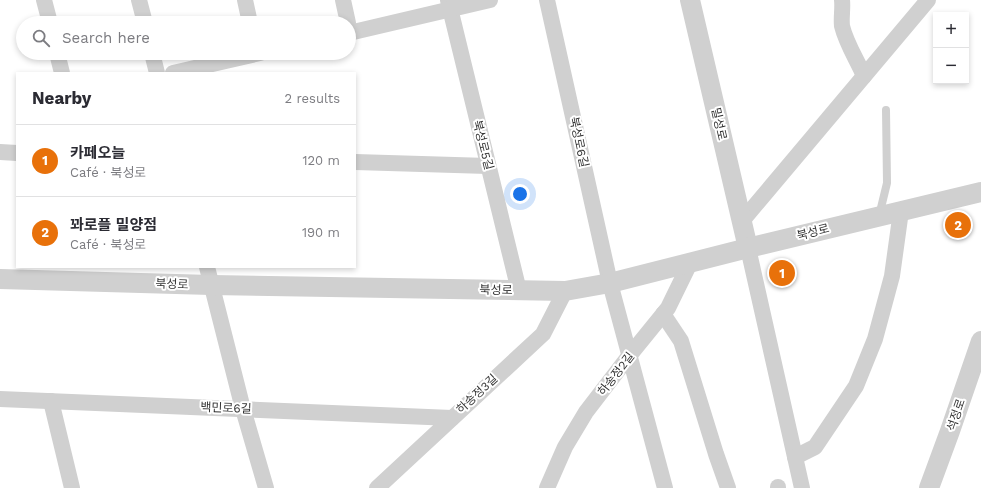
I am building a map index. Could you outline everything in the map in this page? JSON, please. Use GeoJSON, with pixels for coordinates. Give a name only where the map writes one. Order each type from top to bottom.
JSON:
{"type":"FeatureCollection","features":[{"type":"Feature","properties":{"kind":"street"},"geometry":{"type":"LineString","coordinates":[[44,0],[48,16]]}},
{"type":"Feature","properties":{"kind":"street"},"geometry":{"type":"LineString","coordinates":[[139,0],[143,16]]}},
{"type":"Feature","properties":{"kind":"street"},"geometry":{"type":"LineString","coordinates":[[245,0],[248,16]]}},
{"type":"Feature","properties":{"kind":"street"},"geometry":{"type":"LineString","coordinates":[[343,0],[346,16]]}},
{"type":"Feature","properties":{"kind":"street"},"geometry":{"type":"LineString","coordinates":[[356,26],[449,5],[490,0]]}},
{"type":"Feature","properties":{"kind":"street","name":"북성로6길"},"geometry":{"type":"LineString","coordinates":[[547,0],[610,283],[665,488]]}},
{"type":"Feature","properties":{"kind":"street","name":"밀성로"},"geometry":{"type":"LineString","coordinates":[[690,0],[748,248]]}},
{"type":"Feature","properties":{"kind":"street"},"geometry":{"type":"LineString","coordinates":[[842,0],[842,24],[846,37],[864,76]]}},
{"type":"Feature","properties":{"kind":"street"},"geometry":{"type":"LineString","coordinates":[[742,221],[928,0]]}},
{"type":"Feature","properties":{"kind":"street","name":"북성로5길"},"geometry":{"type":"LineString","coordinates":[[449,5],[519,291]]}},
{"type":"Feature","properties":{"kind":"street"},"geometry":{"type":"LineString","coordinates":[[59,60],[62,72]]}},
{"type":"Feature","properties":{"kind":"street"},"geometry":{"type":"LineString","coordinates":[[154,60],[158,72]]}},
{"type":"Feature","properties":{"kind":"street"},"geometry":{"type":"LineString","coordinates":[[177,72],[228,60]]}},
{"type":"Feature","properties":{"kind":"street"},"geometry":{"type":"LineString","coordinates":[[0,152],[16,153]]}},
{"type":"Feature","properties":{"kind":"street"},"geometry":{"type":"LineString","coordinates":[[356,162],[488,166]]}},
{"type":"Feature","properties":{"kind":"street","name":"북성로"},"geometry":{"type":"LineString","coordinates":[[0,279],[209,276],[519,291],[565,291],[610,283],[981,192]]}},
{"type":"Feature","properties":{"kind":"street"},"geometry":{"type":"LineString","coordinates":[[795,457],[815,447],[856,386],[875,339],[892,276],[901,211]]}},
{"type":"Feature","properties":{"kind":"street"},"geometry":{"type":"LineString","coordinates":[[748,248],[802,488]]}},
{"type":"Feature","properties":{"kind":"street","name":"하송정2길"},"geometry":{"type":"LineString","coordinates":[[547,488],[565,447],[586,412],[668,308],[690,263]]}},
{"type":"Feature","properties":{"kind":"street"},"geometry":{"type":"LineString","coordinates":[[209,276],[243,409],[266,488]]}},
{"type":"Feature","properties":{"kind":"street","name":"하송정3길"},"geometry":{"type":"LineString","coordinates":[[377,488],[543,334],[565,291]]}},
{"type":"Feature","properties":{"kind":"street"},"geometry":{"type":"LineString","coordinates":[[663,314],[681,341],[728,488]]}},
{"type":"Feature","properties":{"kind":"street","name":"석정로"},"geometry":{"type":"LineString","coordinates":[[929,488],[950,431],[976,372],[981,341]]}},
{"type":"Feature","properties":{"kind":"street","name":"백민로6길"},"geometry":{"type":"LineString","coordinates":[[0,399],[452,418]]}},
{"type":"Feature","properties":{"kind":"street"},"geometry":{"type":"LineString","coordinates":[[51,401],[72,488]]}},
{"type":"Feature","properties":{"kind":"lane"},"geometry":{"type":"LineString","coordinates":[[879,217],[887,182],[886,110]]}},
{"type":"Feature","properties":{"kind":"place","name":"꽈로플 밀양점"},"geometry":{"type":"Point","coordinates":[958,225]}},
{"type":"Feature","properties":{"kind":"place","name":"카페오늘"},"geometry":{"type":"Point","coordinates":[782,273]}}]}
